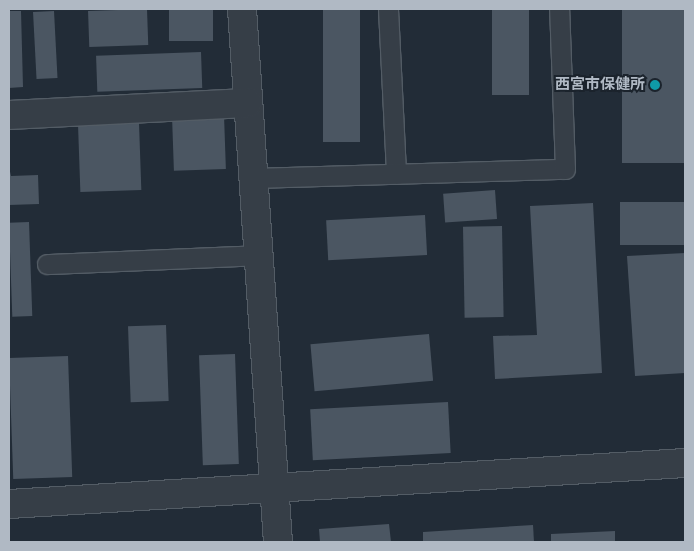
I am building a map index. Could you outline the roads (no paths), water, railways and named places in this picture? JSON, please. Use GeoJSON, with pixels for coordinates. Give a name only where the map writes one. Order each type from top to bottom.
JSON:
{"type":"FeatureCollection","features":[{"type":"Feature","properties":{"kind":"street"},"geometry":{"type":"LineString","coordinates":[[242,9],[278,542]]}},
{"type":"Feature","properties":{"kind":"street"},"geometry":{"type":"LineString","coordinates":[[9,115],[248,103]]}},
{"type":"Feature","properties":{"kind":"street"},"geometry":{"type":"LineString","coordinates":[[9,504],[685,463]]}},
{"type":"Feature","properties":{"kind":"lane"},"geometry":{"type":"LineString","coordinates":[[388,9],[396,174]]}},
{"type":"Feature","properties":{"kind":"lane"},"geometry":{"type":"LineString","coordinates":[[254,178],[565,169],[559,9]]}},
{"type":"Feature","properties":{"kind":"lane"},"geometry":{"type":"LineString","coordinates":[[47,264],[259,255]]}},
{"type":"Feature","properties":{"kind":"place","name":"西宮市保健所"},"geometry":{"type":"Point","coordinates":[655,85]}}]}
